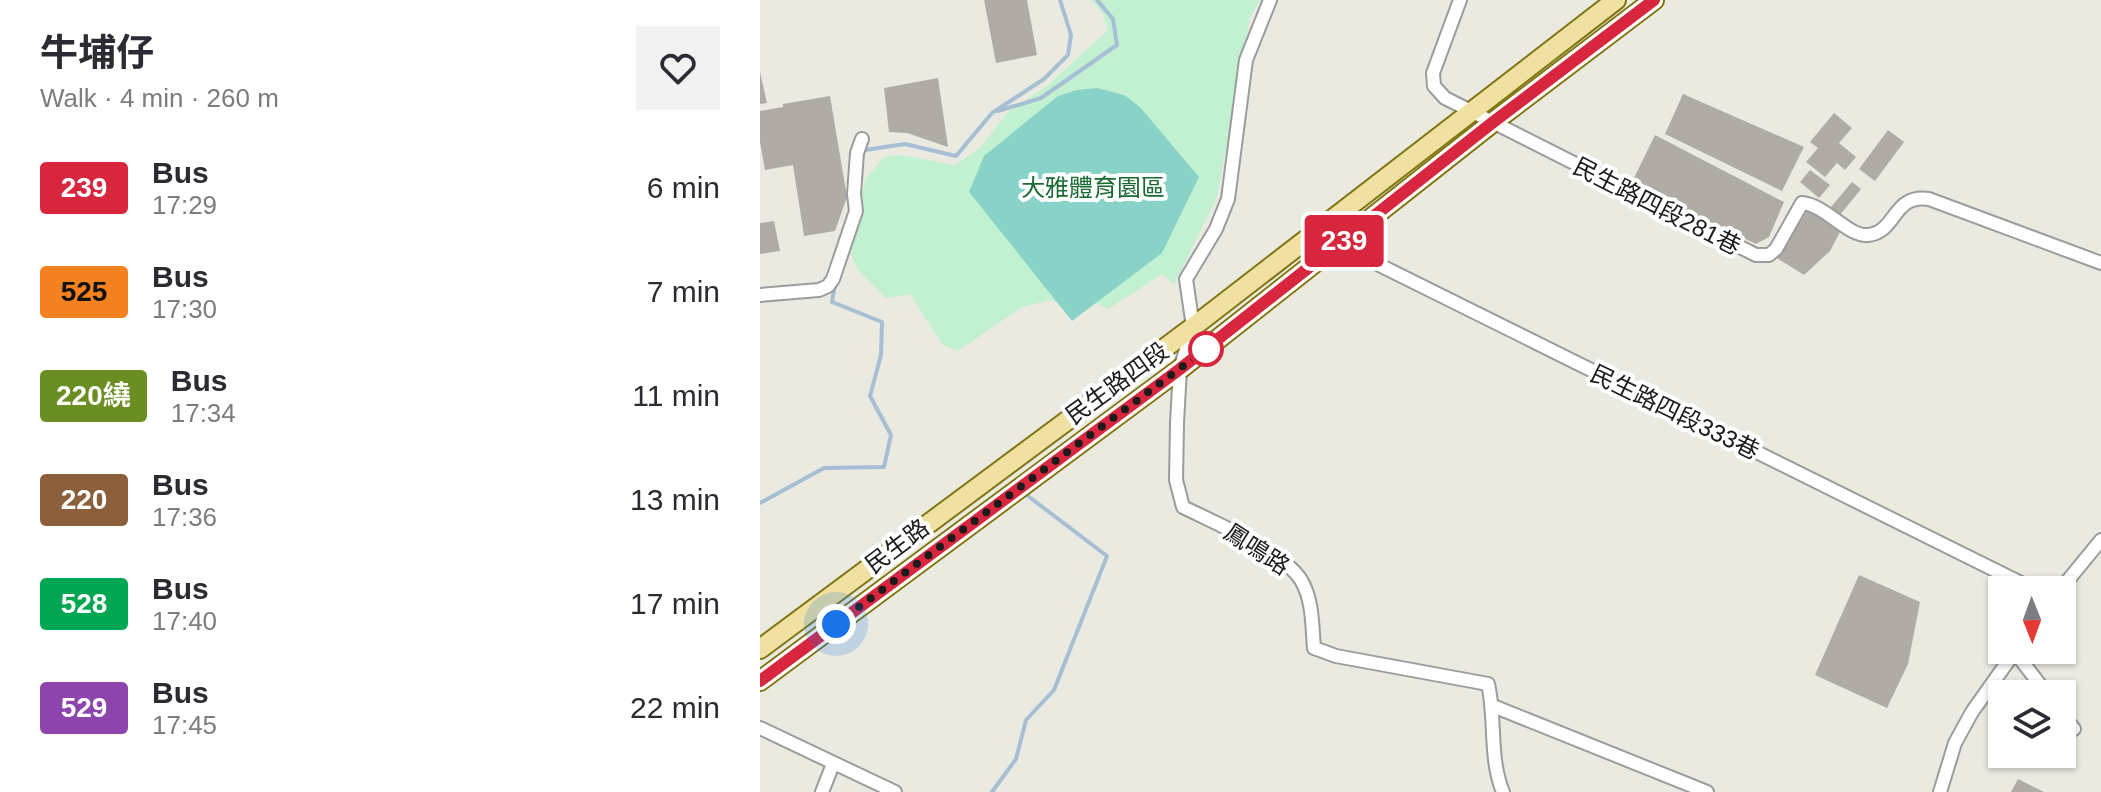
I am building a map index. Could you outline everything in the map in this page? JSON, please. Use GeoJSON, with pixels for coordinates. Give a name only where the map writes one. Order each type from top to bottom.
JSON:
{"type":"FeatureCollection","features":[{"type":"Feature","properties":{"kind":"main road","name":"民生路四段"},"geometry":{"type":"LineString","coordinates":[[996,471],[1193,327],[1616,0]]}},
{"type":"Feature","properties":{"kind":"main road","name":"民生路四段"},"geometry":{"type":"LineString","coordinates":[[1013,491],[1180,369],[1492,123],[1654,0]]}},
{"type":"Feature","properties":{"kind":"main road","name":"民生路"},"geometry":{"type":"LineString","coordinates":[[760,649],[996,471]]}},
{"type":"Feature","properties":{"kind":"main road","name":"民生路"},"geometry":{"type":"LineString","coordinates":[[760,681],[1013,491]]}},
{"type":"Feature","properties":{"kind":"street"},"geometry":{"type":"LineString","coordinates":[[1193,327],[1186,279],[1216,229],[1228,199],[1246,60],[1270,0]]}},
{"type":"Feature","properties":{"kind":"street"},"geometry":{"type":"LineString","coordinates":[[1460,0],[1433,73],[1434,86],[1445,98],[1492,123]]}},
{"type":"Feature","properties":{"kind":"street","name":"民生路四段281巷"},"geometry":{"type":"LineString","coordinates":[[1492,123],[1756,255],[1769,255],[1776,249],[1802,203],[1813,204],[1861,235],[1871,235],[1881,231],[1914,197],[1929,199],[2101,263]]}},
{"type":"Feature","properties":{"kind":"street"},"geometry":{"type":"LineString","coordinates":[[760,295],[819,290],[828,286],[833,279],[856,211],[857,153],[862,139]]}},
{"type":"Feature","properties":{"kind":"street","name":"民生路四段333巷"},"geometry":{"type":"LineString","coordinates":[[1317,231],[1339,245],[2007,576]]}},
{"type":"Feature","properties":{"kind":"street","name":"鳳鳴路"},"geometry":{"type":"LineString","coordinates":[[1193,327],[1180,369],[1176,480],[1183,507],[1281,560],[1301,579],[1311,608],[1314,648],[1336,656],[1488,684],[1493,706]]}},
{"type":"Feature","properties":{"kind":"street"},"geometry":{"type":"LineString","coordinates":[[2073,576],[2098,549]]}},
{"type":"Feature","properties":{"kind":"street"},"geometry":{"type":"LineString","coordinates":[[1940,792],[1955,743],[1972,712],[2007,664]]}},
{"type":"Feature","properties":{"kind":"street"},"geometry":{"type":"LineString","coordinates":[[1503,792],[1497,767],[1493,706],[1707,792]]}},
{"type":"Feature","properties":{"kind":"street"},"geometry":{"type":"LineString","coordinates":[[760,728],[895,792]]}},
{"type":"Feature","properties":{"kind":"street"},"geometry":{"type":"LineString","coordinates":[[822,792],[833,764]]}},
{"type":"Feature","properties":{"kind":"green space","name":"大雅體育園區"},"geometry":{"type":"Polygon","coordinates":[[[1091,0],[1260,0],[1250,18],[1217,197],[1174,285],[1162,274],[1108,309],[1097,303],[1076,311],[1051,300],[1022,307],[958,351],[943,345],[910,294],[886,298],[858,270],[848,248],[866,178],[884,157],[901,155],[955,165],[980,148],[1008,112],[1047,86],[1108,30],[1103,14],[1091,0]]]}},
{"type":"Feature","properties":{"kind":"green space"},"geometry":{"type":"Polygon","coordinates":[[[1097,88],[1124,95],[1140,107],[1199,177],[1162,253],[1072,321],[969,192],[984,156],[1058,96],[1097,88]]]}},
{"type":"Feature","properties":{"kind":"building"},"geometry":{"type":"Polygon","coordinates":[[[984,0],[1027,0],[1037,55],[996,63],[984,0]]]}},
{"type":"Feature","properties":{"kind":"building"},"geometry":{"type":"Polygon","coordinates":[[[760,72],[767,103],[760,104],[760,72]]]}},
{"type":"Feature","properties":{"kind":"building"},"geometry":{"type":"Polygon","coordinates":[[[938,78],[948,147],[907,133],[889,132],[884,88],[938,78]]]}},
{"type":"Feature","properties":{"kind":"building"},"geometry":{"type":"Polygon","coordinates":[[[1683,94],[1804,147],[1782,191],[1665,134],[1683,94]]]}},
{"type":"Feature","properties":{"kind":"building"},"geometry":{"type":"Polygon","coordinates":[[[830,96],[847,197],[835,231],[804,236],[793,165],[765,170],[760,142],[760,111],[830,96]]]}},
{"type":"Feature","properties":{"kind":"building"},"geometry":{"type":"Polygon","coordinates":[[[1834,113],[1852,128],[1839,143],[1856,157],[1845,170],[1837,163],[1825,177],[1806,162],[1818,148],[1810,142],[1834,113]]]}},
{"type":"Feature","properties":{"kind":"building"},"geometry":{"type":"Polygon","coordinates":[[[1888,130],[1904,142],[1875,181],[1859,169],[1888,130]]]}},
{"type":"Feature","properties":{"kind":"building"},"geometry":{"type":"Polygon","coordinates":[[[1655,135],[1784,202],[1769,237],[1756,244],[1631,184],[1655,135]]]}},
{"type":"Feature","properties":{"kind":"building"},"geometry":{"type":"Polygon","coordinates":[[[1810,170],[1830,185],[1819,198],[1800,182],[1810,170]]]}},
{"type":"Feature","properties":{"kind":"building"},"geometry":{"type":"Polygon","coordinates":[[[1852,182],[1861,189],[1840,215],[1831,207],[1852,182]]]}},
{"type":"Feature","properties":{"kind":"building"},"geometry":{"type":"Polygon","coordinates":[[[1809,208],[1841,230],[1830,251],[1804,275],[1777,258],[1809,208]]]}},
{"type":"Feature","properties":{"kind":"building"},"geometry":{"type":"Polygon","coordinates":[[[774,221],[780,251],[760,254],[760,223],[774,221]]]}},
{"type":"Feature","properties":{"kind":"building"},"geometry":{"type":"Polygon","coordinates":[[[1859,575],[1920,602],[1908,664],[1887,708],[1815,675],[1859,575]]]}},
{"type":"Feature","properties":{"kind":"building"},"geometry":{"type":"Polygon","coordinates":[[[2018,779],[2044,792],[2011,792],[2018,779]]]}},
{"type":"Feature","properties":{"kind":"waterway"},"geometry":{"type":"LineString","coordinates":[[860,154],[865,150],[905,144],[956,156],[992,113],[1044,79],[1068,55],[1071,35],[1060,0]]}},
{"type":"Feature","properties":{"kind":"waterway"},"geometry":{"type":"LineString","coordinates":[[998,111],[1041,98],[1117,45],[1113,19],[1097,0]]}},
{"type":"Feature","properties":{"kind":"waterway"},"geometry":{"type":"LineString","coordinates":[[760,503],[824,468],[884,467],[891,435],[870,396],[881,355],[882,322],[832,302],[835,284]]}},
{"type":"Feature","properties":{"kind":"waterway"},"geometry":{"type":"LineString","coordinates":[[992,792],[1016,759],[1026,720],[1054,690],[1107,556],[1024,493]]}},
{"type":"Feature","properties":{"kind":"bus line","name":"239"},"geometry":{"type":"LineString","coordinates":[[760,681],[1180,369],[1492,123],[1654,0]]}},
{"type":"Feature","properties":{"kind":"route"},"geometry":{"type":"LineString","coordinates":[[836,624],[1206,349]]}}]}
